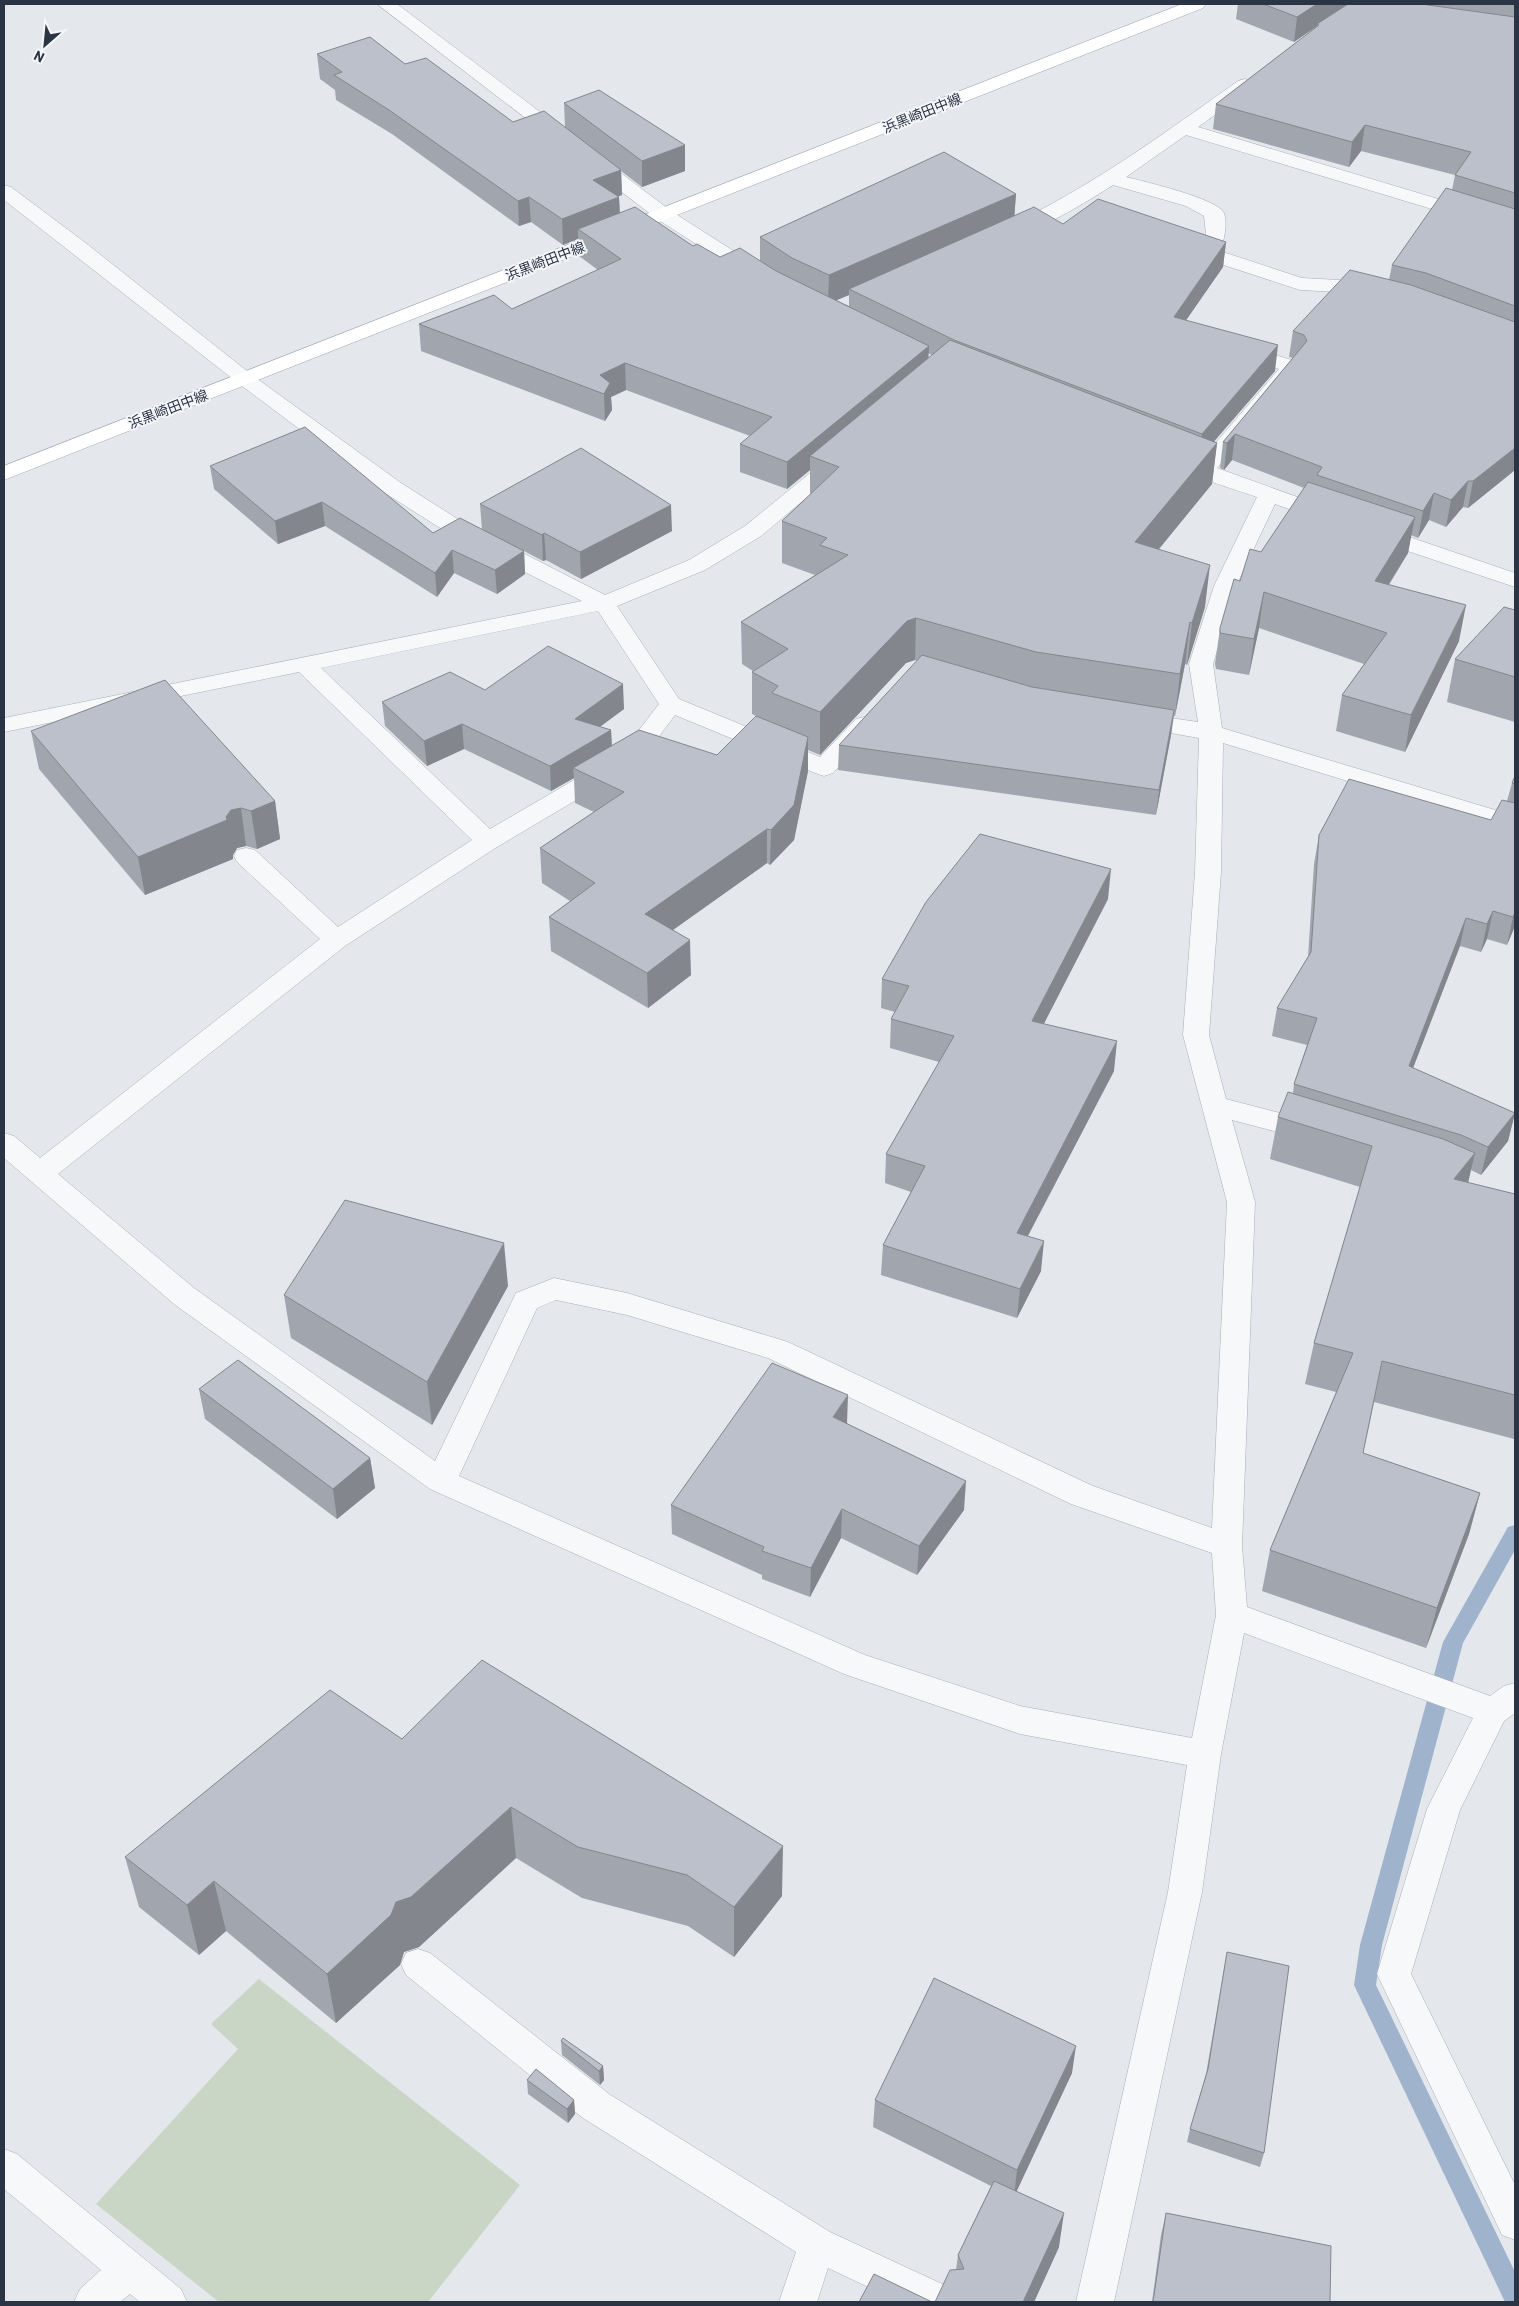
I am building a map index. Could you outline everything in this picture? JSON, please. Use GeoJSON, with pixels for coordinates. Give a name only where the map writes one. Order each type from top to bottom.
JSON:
{"type":"FeatureCollection","features":[{"type":"Feature","properties":{"kind":"main road","name":"浜黒崎田中線"},"geometry":{"type":"LineString","coordinates":[[4,474],[1197,4]]}},
{"type":"Feature","properties":{"kind":"street"},"geometry":{"type":"LineString","coordinates":[[386,4],[664,215],[776,286]]}},
{"type":"Feature","properties":{"kind":"street"},"geometry":{"type":"LineString","coordinates":[[999,238],[1035,222],[1109,178],[1264,73]]}},
{"type":"Feature","properties":{"kind":"street"},"geometry":{"type":"LineString","coordinates":[[1182,128],[1515,228]]}},
{"type":"Feature","properties":{"kind":"street"},"geometry":{"type":"LineString","coordinates":[[1109,178],[1193,202],[1214,213],[1216,234],[1209,254],[1300,284],[1340,286],[1386,298]]}},
{"type":"Feature","properties":{"kind":"street"},"geometry":{"type":"LineString","coordinates":[[4,191],[245,379],[409,498],[456,528],[604,603],[670,704],[824,768],[876,711]]}},
{"type":"Feature","properties":{"kind":"street"},"geometry":{"type":"LineString","coordinates":[[1203,471],[1292,366],[1218,344]]}},
{"type":"Feature","properties":{"kind":"street"},"geometry":{"type":"LineString","coordinates":[[4,725],[604,603],[697,565],[752,531],[856,446]]}},
{"type":"Feature","properties":{"kind":"street"},"geometry":{"type":"LineString","coordinates":[[1157,453],[1268,496],[1513,578]]}},
{"type":"Feature","properties":{"kind":"street"},"geometry":{"type":"LineString","coordinates":[[1095,2302],[1185,1892],[1205,1754],[1232,1615],[1227,1546],[1242,1202],[1214,1106],[1196,1035],[1208,872],[1210,732],[1201,664],[1225,586],[1268,496]]}},
{"type":"Feature","properties":{"kind":"street"},"geometry":{"type":"LineString","coordinates":[[304,664],[488,841]]}},
{"type":"Feature","properties":{"kind":"street"},"geometry":{"type":"LineString","coordinates":[[39,1174],[336,940],[488,841],[631,756],[670,704]]}},
{"type":"Feature","properties":{"kind":"street"},"geometry":{"type":"LineString","coordinates":[[1116,717],[1210,732],[1515,824]]}},
{"type":"Feature","properties":{"kind":"street"},"geometry":{"type":"LineString","coordinates":[[246,856],[336,940]]}},
{"type":"Feature","properties":{"kind":"street"},"geometry":{"type":"LineString","coordinates":[[1214,1106],[1278,1121],[1333,1138]]}},
{"type":"Feature","properties":{"kind":"street"},"geometry":{"type":"LineString","coordinates":[[4,1143],[184,1296],[441,1481],[855,1666],[1020,1720],[1205,1754]]}},
{"type":"Feature","properties":{"kind":"street"},"geometry":{"type":"LineString","coordinates":[[441,1481],[526,1301],[554,1289],[627,1304],[778,1350],[1082,1495],[1227,1546]]}},
{"type":"Feature","properties":{"kind":"street"},"geometry":{"type":"LineString","coordinates":[[1232,1615],[1504,1703],[1444,1809],[1394,1974],[1515,2224]]}},
{"type":"Feature","properties":{"kind":"street"},"geometry":{"type":"LineString","coordinates":[[418,1964],[596,2106],[817,2244],[940,2302]]}},
{"type":"Feature","properties":{"kind":"street"},"geometry":{"type":"LineString","coordinates":[[4,2166],[168,2302]]}},
{"type":"Feature","properties":{"kind":"street"},"geometry":{"type":"LineString","coordinates":[[798,2302],[817,2244]]}},
{"type":"Feature","properties":{"kind":"street"},"geometry":{"type":"LineString","coordinates":[[93,2302],[129,2270]]}},
{"type":"Feature","properties":{"kind":"green space"},"geometry":{"type":"Polygon","coordinates":[[[259,1979],[520,2185],[428,2302],[219,2302],[96,2204],[238,2049],[211,2024],[259,1979]]]}},
{"type":"Feature","properties":{"kind":"building"},"geometry":{"type":"Polygon","coordinates":[[[1263,4],[1317,4],[1297,17],[1263,4]]]}},
{"type":"Feature","properties":{"kind":"building"},"geometry":{"type":"Polygon","coordinates":[[[1348,4],[1421,4],[1515,17],[1515,193],[1455,175],[1471,152],[1365,125],[1352,142],[1216,104],[1319,25],[1317,24],[1348,4]]]}},
{"type":"Feature","properties":{"kind":"building"},"geometry":{"type":"Polygon","coordinates":[[[370,37],[405,64],[426,58],[513,122],[544,111],[621,170],[593,180],[619,197],[562,219],[529,197],[518,201],[389,110],[334,75],[342,72],[317,54],[370,37]]]}},
{"type":"Feature","properties":{"kind":"building"},"geometry":{"type":"Polygon","coordinates":[[[599,90],[685,145],[642,161],[564,103],[599,90]]]}},
{"type":"Feature","properties":{"kind":"building"},"geometry":{"type":"Polygon","coordinates":[[[944,152],[1016,194],[829,275],[792,258],[760,237],[944,152]]]}},
{"type":"Feature","properties":{"kind":"building"},"geometry":{"type":"Polygon","coordinates":[[[1446,188],[1515,209],[1515,306],[1426,273],[1392,265],[1446,188]]]}},
{"type":"Feature","properties":{"kind":"building"},"geometry":{"type":"Polygon","coordinates":[[[1098,199],[1226,242],[1174,317],[1278,345],[1202,434],[954,340],[849,289],[1034,207],[1063,224],[1098,199]]]}},
{"type":"Feature","properties":{"kind":"building"},"geometry":{"type":"Polygon","coordinates":[[[635,207],[693,246],[697,244],[720,257],[740,248],[776,271],[929,346],[787,462],[740,444],[772,417],[625,363],[600,375],[610,383],[604,394],[419,324],[494,295],[512,309],[621,259],[578,229],[635,207]]]}},
{"type":"Feature","properties":{"kind":"building"},"geometry":{"type":"Polygon","coordinates":[[[1350,270],[1411,285],[1515,322],[1515,448],[1473,481],[1468,481],[1451,500],[1434,493],[1423,511],[1317,475],[1322,467],[1235,434],[1227,443],[1223,442],[1307,341],[1304,335],[1293,331],[1350,270]]]}},
{"type":"Feature","properties":{"kind":"building"},"geometry":{"type":"Polygon","coordinates":[[[950,340],[1217,443],[1135,542],[1210,565],[1192,623],[1190,622],[1180,674],[1036,652],[916,618],[907,621],[820,712],[772,693],[778,686],[752,672],[788,649],[741,622],[848,555],[820,545],[827,538],[782,521],[839,467],[810,456],[950,340]]]}},
{"type":"Feature","properties":{"kind":"building"},"geometry":{"type":"Polygon","coordinates":[[[305,427],[433,533],[460,518],[524,551],[495,570],[452,550],[435,573],[322,502],[275,521],[210,466],[305,427]]]}},
{"type":"Feature","properties":{"kind":"building"},"geometry":{"type":"Polygon","coordinates":[[[581,448],[671,505],[580,552],[544,533],[542,535],[480,504],[581,448]]]}},
{"type":"Feature","properties":{"kind":"building"},"geometry":{"type":"Polygon","coordinates":[[[1308,482],[1415,517],[1375,581],[1466,605],[1411,715],[1342,695],[1387,633],[1264,592],[1254,639],[1220,633],[1234,579],[1240,581],[1250,549],[1261,552],[1308,482]]]}},
{"type":"Feature","properties":{"kind":"building"},"geometry":{"type":"Polygon","coordinates":[[[1504,607],[1515,610],[1515,677],[1455,659],[1504,607]]]}},
{"type":"Feature","properties":{"kind":"building"},"geometry":{"type":"Polygon","coordinates":[[[548,646],[623,684],[575,719],[611,730],[550,766],[462,724],[424,741],[382,702],[450,672],[485,690],[548,646]]]}},
{"type":"Feature","properties":{"kind":"building"},"geometry":{"type":"Polygon","coordinates":[[[922,655],[1032,687],[1174,710],[1159,790],[839,745],[922,655]]]}},
{"type":"Feature","properties":{"kind":"building"},"geometry":{"type":"Polygon","coordinates":[[[165,680],[275,801],[251,811],[241,808],[231,810],[226,817],[227,820],[138,857],[31,731],[165,680]]]}},
{"type":"Feature","properties":{"kind":"building"},"geometry":{"type":"Polygon","coordinates":[[[756,716],[808,737],[794,805],[771,830],[767,829],[645,914],[690,940],[647,973],[549,917],[595,883],[540,848],[624,792],[573,768],[639,730],[717,755],[756,716]]]}},
{"type":"Feature","properties":{"kind":"building"},"geometry":{"type":"Polygon","coordinates":[[[1349,779],[1491,820],[1502,800],[1515,803],[1515,912],[1513,917],[1493,911],[1487,924],[1466,918],[1409,1066],[1515,1113],[1488,1147],[1461,1135],[1294,1084],[1317,1018],[1277,1008],[1311,952],[1319,835],[1349,779]]]}},
{"type":"Feature","properties":{"kind":"building"},"geometry":{"type":"Polygon","coordinates":[[[980,834],[1111,869],[1032,1021],[1117,1041],[1017,1233],[1044,1241],[1020,1289],[883,1245],[925,1166],[886,1154],[954,1036],[891,1019],[909,986],[882,979],[926,902],[980,834]]]}},
{"type":"Feature","properties":{"kind":"building"},"geometry":{"type":"Polygon","coordinates":[[[1288,1092],[1443,1139],[1475,1153],[1454,1179],[1515,1194],[1515,1395],[1382,1361],[1363,1453],[1480,1493],[1437,1608],[1270,1550],[1353,1353],[1314,1343],[1372,1146],[1278,1117],[1288,1092]]]}},
{"type":"Feature","properties":{"kind":"building"},"geometry":{"type":"Polygon","coordinates":[[[345,1200],[504,1243],[427,1382],[284,1295],[345,1200]]]}},
{"type":"Feature","properties":{"kind":"building"},"geometry":{"type":"Polygon","coordinates":[[[238,1360],[370,1458],[333,1489],[199,1389],[238,1360]]]}},
{"type":"Feature","properties":{"kind":"building"},"geometry":{"type":"Polygon","coordinates":[[[772,1363],[848,1395],[833,1417],[966,1481],[919,1546],[842,1509],[811,1568],[762,1551],[764,1547],[671,1505],[772,1363]]]}},
{"type":"Feature","properties":{"kind":"building"},"geometry":{"type":"Polygon","coordinates":[[[482,1660],[783,1846],[734,1907],[687,1875],[578,1847],[511,1807],[411,1897],[396,1902],[391,1915],[327,1974],[214,1881],[187,1905],[125,1857],[330,1690],[402,1739],[482,1660]]]}},
{"type":"Feature","properties":{"kind":"building"},"geometry":{"type":"Polygon","coordinates":[[[1227,1952],[1289,1966],[1264,2153],[1190,2129],[1208,2069],[1227,1952]]]}},
{"type":"Feature","properties":{"kind":"building"},"geometry":{"type":"Polygon","coordinates":[[[934,1978],[1076,2046],[1017,2170],[875,2100],[934,1978]]]}},
{"type":"Feature","properties":{"kind":"building"},"geometry":{"type":"Polygon","coordinates":[[[563,2038],[603,2066],[599,2071],[561,2041],[563,2038]]]}},
{"type":"Feature","properties":{"kind":"building"},"geometry":{"type":"Polygon","coordinates":[[[536,2069],[574,2100],[567,2109],[527,2080],[536,2069]]]}},
{"type":"Feature","properties":{"kind":"building"},"geometry":{"type":"Polygon","coordinates":[[[994,2181],[1064,2213],[1023,2302],[935,2302],[950,2270],[964,2269],[958,2255],[994,2181]]]}},
{"type":"Feature","properties":{"kind":"building"},"geometry":{"type":"Polygon","coordinates":[[[1166,2213],[1331,2246],[1330,2302],[1153,2302],[1166,2213]]]}},
{"type":"Feature","properties":{"kind":"building"},"geometry":{"type":"Polygon","coordinates":[[[874,2274],[932,2302],[859,2302],[874,2274]]]}},
{"type":"Feature","properties":{"kind":"waterway"},"geometry":{"type":"LineString","coordinates":[[1515,1533],[1453,1642],[1371,1945],[1365,1985],[1515,2297]]}}]}
